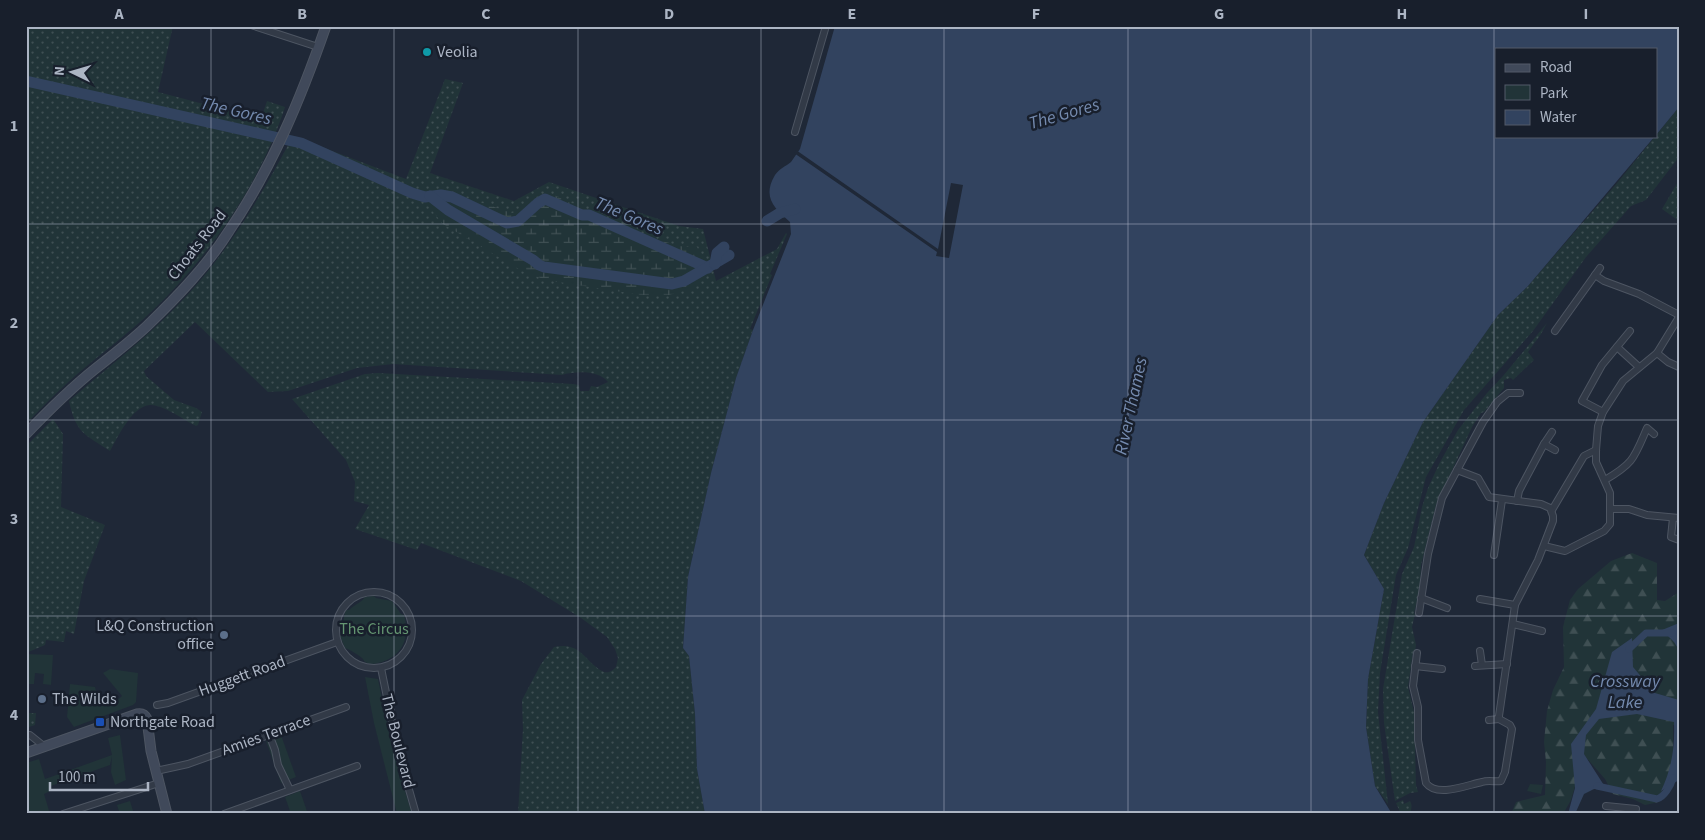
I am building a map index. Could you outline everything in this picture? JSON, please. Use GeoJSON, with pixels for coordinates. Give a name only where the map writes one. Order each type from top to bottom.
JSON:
{"type":"FeatureCollection","features":[{"type":"Feature","properties":{"kind":"street"},"geometry":{"type":"LineString","coordinates":[[254,26],[318,48]]}},
{"type":"Feature","properties":{"kind":"street","name":"Choats Road"},"geometry":{"type":"LineString","coordinates":[[26,434],[72,389],[147,326],[189,283],[229,233],[278,147],[326,26]]}},
{"type":"Feature","properties":{"kind":"street"},"geometry":{"type":"LineString","coordinates":[[795,132],[826,26]]}},
{"type":"Feature","properties":{"kind":"street"},"geometry":{"type":"LineString","coordinates":[[1555,331],[1600,268]]}},
{"type":"Feature","properties":{"kind":"street"},"geometry":{"type":"LineString","coordinates":[[1544,546],[1565,551],[1604,531],[1610,524],[1610,493],[1596,462],[1598,426],[1603,412],[1623,381],[1658,353],[1679,316],[1639,294],[1595,276]]}},
{"type":"Feature","properties":{"kind":"street"},"geometry":{"type":"LineString","coordinates":[[1603,412],[1582,401],[1602,365],[1630,331]]}},
{"type":"Feature","properties":{"kind":"street"},"geometry":{"type":"LineString","coordinates":[[1618,347],[1639,367]]}},
{"type":"Feature","properties":{"kind":"street"},"geometry":{"type":"LineString","coordinates":[[1658,353],[1668,362],[1679,367]]}},
{"type":"Feature","properties":{"kind":"street"},"geometry":{"type":"LineString","coordinates":[[1419,613],[1439,506],[1483,422],[1497,402],[1508,393],[1520,393]]}},
{"type":"Feature","properties":{"kind":"street"},"geometry":{"type":"LineString","coordinates":[[1605,480],[1624,469],[1634,458],[1647,428],[1654,434]]}},
{"type":"Feature","properties":{"kind":"street"},"geometry":{"type":"LineString","coordinates":[[1517,501],[1519,490],[1552,432]]}},
{"type":"Feature","properties":{"kind":"street"},"geometry":{"type":"LineString","coordinates":[[1544,444],[1555,450]]}},
{"type":"Feature","properties":{"kind":"street"},"geometry":{"type":"LineString","coordinates":[[1499,719],[1515,605],[1544,546],[1553,521],[1552,510],[1584,456],[1596,450]]}},
{"type":"Feature","properties":{"kind":"street"},"geometry":{"type":"LineString","coordinates":[[1457,470],[1478,478],[1489,497],[1541,504],[1552,510]]}},
{"type":"Feature","properties":{"kind":"street"},"geometry":{"type":"LineString","coordinates":[[1494,555],[1502,500]]}},
{"type":"Feature","properties":{"kind":"street"},"geometry":{"type":"LineString","coordinates":[[1611,509],[1629,509],[1647,515],[1676,518],[1671,537],[1679,540]]}},
{"type":"Feature","properties":{"kind":"street"},"geometry":{"type":"LineString","coordinates":[[369,592],[381,592],[394,597],[403,605],[410,616],[412,638],[408,649],[401,658],[380,668],[359,666],[342,652],[337,642],[336,620],[348,601],[358,595],[369,592]]}},
{"type":"Feature","properties":{"kind":"street"},"geometry":{"type":"LineString","coordinates":[[1421,598],[1447,608]]}},
{"type":"Feature","properties":{"kind":"street"},"geometry":{"type":"LineString","coordinates":[[1480,599],[1515,605]]}},
{"type":"Feature","properties":{"kind":"street"},"geometry":{"type":"LineString","coordinates":[[1512,624],[1542,631]]}},
{"type":"Feature","properties":{"kind":"street","name":"Huggett Road"},"geometry":{"type":"LineString","coordinates":[[157,705],[337,642]]}},
{"type":"Feature","properties":{"kind":"street"},"geometry":{"type":"LineString","coordinates":[[1480,651],[1478,666],[1507,664]]}},
{"type":"Feature","properties":{"kind":"street"},"geometry":{"type":"LineString","coordinates":[[1417,654],[1412,684],[1418,707],[1418,740],[1424,779],[1429,787],[1436,789],[1456,788],[1482,782],[1502,781],[1512,729],[1510,725],[1499,719],[1489,720]]}},
{"type":"Feature","properties":{"kind":"street"},"geometry":{"type":"LineString","coordinates":[[1415,666],[1442,669]]}},
{"type":"Feature","properties":{"kind":"street","name":"The Boulevard"},"geometry":{"type":"LineString","coordinates":[[380,668],[398,751],[416,814]]}},
{"type":"Feature","properties":{"kind":"street","name":"Amies Terrace"},"geometry":{"type":"LineString","coordinates":[[159,770],[188,764],[346,706]]}},
{"type":"Feature","properties":{"kind":"street"},"geometry":{"type":"LineString","coordinates":[[26,753],[137,714],[145,716],[159,770],[155,784],[167,814]]}},
{"type":"Feature","properties":{"kind":"street"},"geometry":{"type":"LineString","coordinates":[[269,734],[278,765],[290,790]]}},
{"type":"Feature","properties":{"kind":"street"},"geometry":{"type":"LineString","coordinates":[[26,736],[30,735],[45,747]]}},
{"type":"Feature","properties":{"kind":"street"},"geometry":{"type":"LineString","coordinates":[[224,814],[358,766]]}},
{"type":"Feature","properties":{"kind":"street"},"geometry":{"type":"LineString","coordinates":[[63,814],[155,784]]}},
{"type":"Feature","properties":{"kind":"street"},"geometry":{"type":"LineString","coordinates":[[1606,806],[1620,810],[1636,808]]}},
{"type":"Feature","properties":{"kind":"green space"},"geometry":{"type":"Polygon","coordinates":[[[26,26],[173,26],[158,92],[261,119],[267,101],[285,107],[262,164],[247,191],[230,218],[193,268],[133,329],[75,376],[26,424],[26,26]]]}},
{"type":"Feature","properties":{"kind":"green space"},"geometry":{"type":"Polygon","coordinates":[[[445,79],[463,83],[430,173],[514,201],[549,182],[679,226],[703,229],[716,281],[777,249],[787,234],[750,329],[753,330],[736,378],[711,473],[688,577],[683,648],[689,656],[695,714],[697,769],[705,814],[518,814],[523,729],[522,700],[541,664],[554,647],[568,646],[583,654],[602,671],[609,672],[616,667],[618,658],[615,649],[607,637],[581,618],[521,581],[421,543],[417,550],[355,529],[369,505],[354,501],[355,482],[346,460],[292,399],[365,374],[378,373],[573,384],[579,385],[580,391],[589,391],[591,386],[597,387],[608,382],[604,378],[586,372],[562,375],[393,364],[357,368],[288,391],[268,392],[195,322],[144,371],[146,376],[174,400],[202,412],[198,425],[196,426],[155,405],[143,407],[126,423],[110,451],[82,432],[72,412],[69,401],[162,320],[210,269],[240,227],[268,182],[293,136],[406,179],[445,79]]]}},
{"type":"Feature","properties":{"kind":"green space"},"geometry":{"type":"Polygon","coordinates":[[[1679,107],[1679,157],[1646,200],[1631,206],[1586,257],[1533,331],[1464,410],[1426,477],[1408,548],[1396,575],[1380,673],[1378,712],[1388,804],[1375,786],[1366,727],[1368,679],[1384,589],[1364,555],[1384,503],[1423,422],[1498,315],[1528,286],[1654,138],[1658,138],[1658,133],[1679,107]]]}},
{"type":"Feature","properties":{"kind":"green space"},"geometry":{"type":"Polygon","coordinates":[[[1679,180],[1679,221],[1662,209],[1679,180]]]}},
{"type":"Feature","properties":{"kind":"green space"},"geometry":{"type":"Polygon","coordinates":[[[443,190],[512,213],[526,208],[549,193],[654,239],[685,247],[697,247],[708,268],[706,278],[690,289],[669,295],[641,295],[546,280],[522,271],[443,224],[429,207],[425,197],[428,193],[443,190]]]}},
{"type":"Feature","properties":{"kind":"green space"},"geometry":{"type":"Polygon","coordinates":[[[1547,323],[1528,352],[1534,360],[1513,380],[1511,378],[1504,380],[1504,388],[1484,412],[1481,413],[1472,427],[1436,505],[1421,565],[1420,590],[1412,627],[1416,645],[1415,652],[1413,652],[1408,687],[1414,712],[1416,785],[1418,792],[1410,793],[1395,801],[1384,723],[1383,689],[1402,574],[1414,547],[1428,488],[1458,430],[1547,323]]]}},
{"type":"Feature","properties":{"kind":"green space"},"geometry":{"type":"Polygon","coordinates":[[[53,419],[63,434],[61,507],[105,525],[84,581],[74,634],[66,631],[64,642],[46,640],[45,645],[26,653],[26,446],[53,419]]]}},
{"type":"Feature","properties":{"kind":"green space"},"geometry":{"type":"Polygon","coordinates":[[[1632,553],[1657,563],[1657,600],[1665,601],[1679,592],[1679,726],[1673,725],[1673,749],[1670,772],[1659,802],[1645,805],[1633,799],[1613,794],[1605,779],[1584,755],[1571,800],[1563,814],[1511,814],[1516,802],[1545,795],[1546,762],[1544,742],[1547,711],[1553,690],[1564,667],[1563,627],[1570,600],[1578,589],[1611,561],[1632,553]]]}},
{"type":"Feature","properties":{"kind":"green space","name":"The Circus"},"geometry":{"type":"Polygon","coordinates":[[[374,596],[392,601],[401,614],[404,615],[406,630],[404,643],[396,655],[382,662],[370,664],[345,648],[340,636],[346,610],[349,610],[365,597],[374,596]]]}},
{"type":"Feature","properties":{"kind":"green space"},"geometry":{"type":"Polygon","coordinates":[[[26,654],[53,655],[51,685],[43,684],[44,674],[35,673],[34,684],[26,684],[26,654]]]}},
{"type":"Feature","properties":{"kind":"green space"},"geometry":{"type":"Polygon","coordinates":[[[110,669],[138,673],[136,702],[133,705],[74,727],[67,717],[70,684],[95,687],[100,699],[111,706],[122,696],[103,673],[110,669]]]}},
{"type":"Feature","properties":{"kind":"green space"},"geometry":{"type":"Polygon","coordinates":[[[365,677],[378,679],[392,748],[412,814],[397,814],[374,723],[365,677]]]}},
{"type":"Feature","properties":{"kind":"green space"},"geometry":{"type":"Polygon","coordinates":[[[26,713],[36,713],[35,725],[26,728],[26,713]]]}},
{"type":"Feature","properties":{"kind":"green space"},"geometry":{"type":"Polygon","coordinates":[[[120,735],[126,780],[115,785],[111,772],[112,756],[110,765],[51,786],[52,790],[44,794],[50,814],[26,814],[26,763],[39,759],[45,779],[112,755],[108,738],[120,735]]]}},
{"type":"Feature","properties":{"kind":"green space"},"geometry":{"type":"Polygon","coordinates":[[[281,735],[296,777],[281,783],[266,741],[281,735]]]}},
{"type":"Feature","properties":{"kind":"green space"},"geometry":{"type":"Polygon","coordinates":[[[1530,784],[1543,785],[1541,794],[1527,791],[1530,784]]]}},
{"type":"Feature","properties":{"kind":"green space"},"geometry":{"type":"Polygon","coordinates":[[[300,791],[308,814],[291,814],[285,797],[300,791]]]}},
{"type":"Feature","properties":{"kind":"green space"},"geometry":{"type":"Polygon","coordinates":[[[1403,800],[1404,804],[1410,801],[1411,803],[1410,814],[1401,814],[1396,803],[1403,800]]]}},
{"type":"Feature","properties":{"kind":"green space"},"geometry":{"type":"Polygon","coordinates":[[[130,801],[134,814],[120,814],[117,805],[130,801]]]}},
{"type":"Feature","properties":{"kind":"water","name":"River Thames"},"geometry":{"type":"Polygon","coordinates":[[[835,26],[1679,26],[1679,107],[1658,133],[1658,48],[1495,48],[1495,138],[1653,138],[1528,286],[1498,315],[1423,422],[1384,503],[1364,555],[1384,589],[1368,679],[1366,727],[1375,786],[1392,814],[705,814],[697,769],[695,714],[689,656],[683,648],[688,577],[711,473],[736,378],[791,234],[790,222],[772,202],[770,196],[771,183],[775,175],[791,162],[800,149],[835,26]]]}},
{"type":"Feature","properties":{"kind":"water","name":"Crossway Lake"},"geometry":{"type":"Polygon","coordinates":[[[1679,623],[1679,650],[1662,630],[1679,623]]]}},
{"type":"Feature","properties":{"kind":"water","name":"Crossway Lake"},"geometry":{"type":"Polygon","coordinates":[[[1632,638],[1633,667],[1655,693],[1679,700],[1679,780],[1661,791],[1672,757],[1674,722],[1637,714],[1599,719],[1586,735],[1584,754],[1607,790],[1594,789],[1584,794],[1575,814],[1568,814],[1575,788],[1571,744],[1596,709],[1612,652],[1632,638]]]}},
{"type":"Feature","properties":{"kind":"pier"},"geometry":{"type":"Polygon","coordinates":[[[796,150],[938,249],[951,183],[963,185],[949,258],[936,256],[937,252],[794,153],[796,150]]]}},
{"type":"Feature","properties":{"kind":"waterway","name":"The Gores"},"geometry":{"type":"LineString","coordinates":[[26,81],[301,143],[412,193],[425,197],[441,195],[452,197],[507,223],[518,221],[545,199],[582,215],[589,215],[708,268]]}},
{"type":"Feature","properties":{"kind":"waterway","name":"The Gores"},"geometry":{"type":"LineString","coordinates":[[430,196],[448,210],[544,267],[672,284],[684,281],[729,255]]}},
{"type":"Feature","properties":{"kind":"waterway","name":"The Gores"},"geometry":{"type":"LineString","coordinates":[[767,221],[780,213],[795,209]]}},
{"type":"Feature","properties":{"kind":"waterway","name":"The Gores"},"geometry":{"type":"LineString","coordinates":[[715,264],[717,253],[724,247]]}},
{"type":"Feature","properties":{"kind":"waterway"},"geometry":{"type":"LineString","coordinates":[[1629,649],[1646,633],[1672,633]]}},
{"type":"Feature","properties":{"kind":"waterway"},"geometry":{"type":"LineString","coordinates":[[1597,786],[1657,799],[1667,791],[1673,778]]}},
{"type":"Feature","properties":{"kind":"place","name":"Veolia"},"geometry":{"type":"Point","coordinates":[427,52]}},
{"type":"Feature","properties":{"kind":"place","name":"L&Q Construction office"},"geometry":{"type":"Point","coordinates":[224,635]}},
{"type":"Feature","properties":{"kind":"place","name":"The Wilds"},"geometry":{"type":"Point","coordinates":[42,699]}},
{"type":"Feature","properties":{"kind":"place","name":"Northgate Road"},"geometry":{"type":"Point","coordinates":[100,722]}}]}
